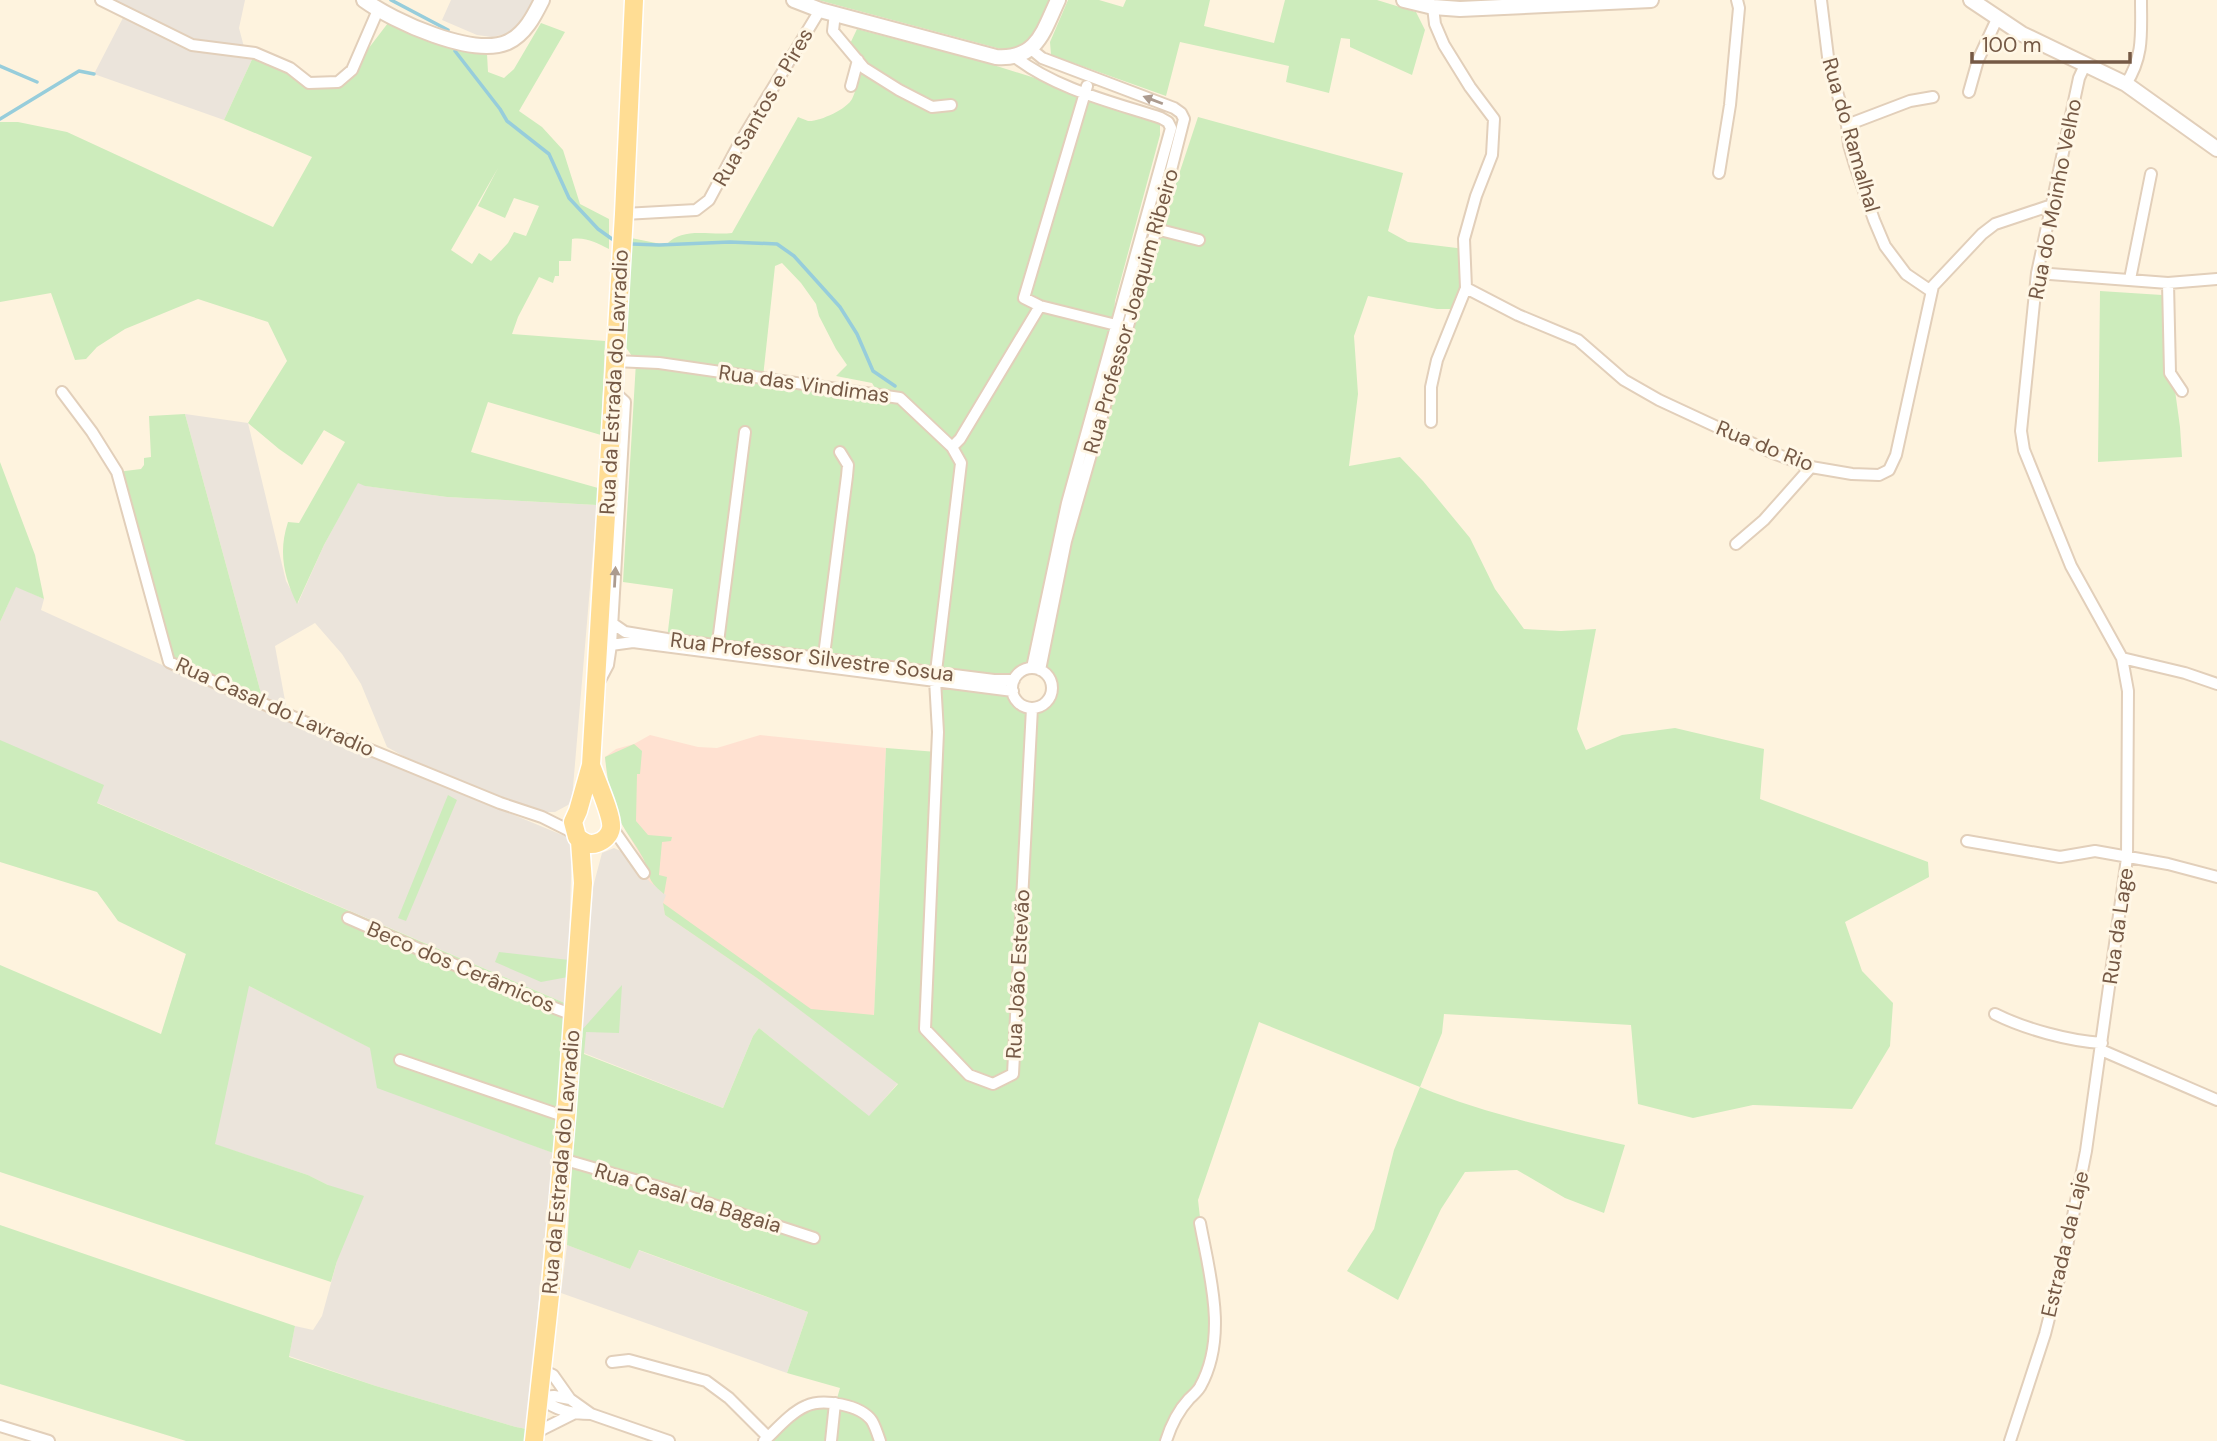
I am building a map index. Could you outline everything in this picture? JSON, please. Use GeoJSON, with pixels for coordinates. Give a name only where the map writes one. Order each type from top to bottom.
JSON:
{"type":"FeatureCollection","features":[{"type":"Feature","properties":{"kind":"main road","name":"Rua da Estrada do Lavradio"},"geometry":{"type":"LineString","coordinates":[[534,1437],[566,1117],[583,883],[591,828],[591,765],[634,0]]}},
{"type":"Feature","properties":{"kind":"main road","name":"Rua da Estrada do Lavradio"},"geometry":{"type":"LineString","coordinates":[[591,765],[591,828]]}},
{"type":"Feature","properties":{"kind":"street"},"geometry":{"type":"LineString","coordinates":[[101,0],[192,44],[255,53],[290,68],[309,83],[338,82],[352,70],[378,10]]}},
{"type":"Feature","properties":{"kind":"street"},"geometry":{"type":"LineString","coordinates":[[364,0],[378,10],[438,36],[491,46],[515,38],[527,26],[542,0]]}},
{"type":"Feature","properties":{"kind":"street"},"geometry":{"type":"LineString","coordinates":[[794,0],[827,12],[996,57],[1015,57],[1031,49],[1040,39],[1058,0]]}},
{"type":"Feature","properties":{"kind":"street"},"geometry":{"type":"LineString","coordinates":[[1404,0],[1439,8],[1484,9],[1651,0]]}},
{"type":"Feature","properties":{"kind":"street"},"geometry":{"type":"LineString","coordinates":[[1719,173],[1730,104],[1737,0]]}},
{"type":"Feature","properties":{"kind":"street","name":"Rua do Ramalhal"},"geometry":{"type":"LineString","coordinates":[[1821,0],[1828,57],[1847,125],[1849,145],[1885,246],[1906,274],[1931,291]]}},
{"type":"Feature","properties":{"kind":"street"},"geometry":{"type":"LineString","coordinates":[[1971,0],[2022,34],[2126,85],[2217,149]]}},
{"type":"Feature","properties":{"kind":"street"},"geometry":{"type":"LineString","coordinates":[[2126,85],[2140,56],[2141,0]]}},
{"type":"Feature","properties":{"kind":"street"},"geometry":{"type":"LineString","coordinates":[[1431,422],[1431,387],[1437,360],[1466,288],[1465,239],[1476,196],[1492,155],[1494,119],[1444,45],[1438,31],[1439,8]]}},
{"type":"Feature","properties":{"kind":"street"},"geometry":{"type":"LineString","coordinates":[[827,12],[833,32],[864,68],[932,107],[951,105]]}},
{"type":"Feature","properties":{"kind":"street","name":"Rua Santos e Pires"},"geometry":{"type":"LineString","coordinates":[[624,214],[696,210],[709,200],[739,144],[827,12]]}},
{"type":"Feature","properties":{"kind":"street"},"geometry":{"type":"LineString","coordinates":[[1969,92],[1978,60],[1997,19]]}},
{"type":"Feature","properties":{"kind":"street","name":"Rua Professor Joaquim Ribeiro"},"geometry":{"type":"LineString","coordinates":[[1031,49],[1042,58],[1174,108],[1184,118],[1156,229],[1068,532],[1036,669]]}},
{"type":"Feature","properties":{"kind":"street","name":"Rua Professor Joaquim Ribeiro"},"geometry":{"type":"LineString","coordinates":[[1015,57],[1032,70],[1085,93],[1161,118],[1168,122],[1171,128],[1067,503],[1036,669]]}},
{"type":"Feature","properties":{"kind":"street"},"geometry":{"type":"LineString","coordinates":[[850,86],[858,60]]}},
{"type":"Feature","properties":{"kind":"street","name":"Rua do Moinho Velho"},"geometry":{"type":"LineString","coordinates":[[2085,65],[2079,78],[2037,273],[2021,431],[2024,450],[2071,566],[2122,659],[2128,691],[2127,858]]}},
{"type":"Feature","properties":{"kind":"street"},"geometry":{"type":"LineString","coordinates":[[1091,77],[1024,298],[1040,306],[1116,325]]}},
{"type":"Feature","properties":{"kind":"street"},"geometry":{"type":"LineString","coordinates":[[1112,102],[1118,87]]}},
{"type":"Feature","properties":{"kind":"street"},"geometry":{"type":"LineString","coordinates":[[1847,125],[1910,101],[1933,97]]}},
{"type":"Feature","properties":{"kind":"street"},"geometry":{"type":"LineString","coordinates":[[2130,279],[2151,174]]}},
{"type":"Feature","properties":{"kind":"street","name":"Rua do Rio"},"geometry":{"type":"LineString","coordinates":[[1466,288],[1518,315],[1578,340],[1624,380],[1659,400],[1773,453],[1811,467],[1878,475],[1889,470],[1896,455],[1933,286],[1974,242],[1995,225],[2052,205]]}},
{"type":"Feature","properties":{"kind":"street"},"geometry":{"type":"LineString","coordinates":[[1156,229],[1199,240]]}},
{"type":"Feature","properties":{"kind":"street"},"geometry":{"type":"LineString","coordinates":[[2037,273],[2168,283],[2217,279]]}},
{"type":"Feature","properties":{"kind":"street"},"geometry":{"type":"LineString","coordinates":[[2168,283],[2170,373],[2182,391]]}},
{"type":"Feature","properties":{"kind":"street"},"geometry":{"type":"LineString","coordinates":[[935,677],[961,463],[952,447],[960,439],[1040,306]]}},
{"type":"Feature","properties":{"kind":"street","name":"Rua das Vindimas"},"geometry":{"type":"LineString","coordinates":[[615,361],[683,366],[900,398],[952,447]]}},
{"type":"Feature","properties":{"kind":"street"},"geometry":{"type":"LineString","coordinates":[[595,690],[608,665],[611,645],[625,402],[613,391]]}},
{"type":"Feature","properties":{"kind":"street","name":"Rua Casal do Lavradio"},"geometry":{"type":"LineString","coordinates":[[62,392],[117,472],[169,662],[334,735],[500,803],[549,821],[591,828]]}},
{"type":"Feature","properties":{"kind":"street"},"geometry":{"type":"LineString","coordinates":[[717,649],[745,432]]}},
{"type":"Feature","properties":{"kind":"street"},"geometry":{"type":"LineString","coordinates":[[823,662],[848,465],[840,452]]}},
{"type":"Feature","properties":{"kind":"street"},"geometry":{"type":"LineString","coordinates":[[1736,544],[1764,520],[1811,467]]}},
{"type":"Feature","properties":{"kind":"street","name":"Rua Professor Silvestre Sosua"},"geometry":{"type":"LineString","coordinates":[[612,623],[625,632],[717,649]]}},
{"type":"Feature","properties":{"kind":"street","name":"Rua Professor Silvestre Sosua"},"geometry":{"type":"LineString","coordinates":[[611,645],[633,642],[717,649],[935,677],[994,680],[1014,685]]}},
{"type":"Feature","properties":{"kind":"street"},"geometry":{"type":"LineString","coordinates":[[2122,659],[2185,673],[2217,684]]}},
{"type":"Feature","properties":{"kind":"street"},"geometry":{"type":"LineString","coordinates":[[1036,669],[1050,680],[1051,693],[1044,703],[1032,708],[1020,703],[1014,685],[1023,671],[1036,669]]}},
{"type":"Feature","properties":{"kind":"street","name":"Rua João Estevão"},"geometry":{"type":"LineString","coordinates":[[935,677],[938,732],[925,1030],[969,1075],[993,1084],[1013,1074],[1032,708]]}},
{"type":"Feature","properties":{"kind":"street"},"geometry":{"type":"LineString","coordinates":[[549,821],[591,828],[626,846],[645,873]]}},
{"type":"Feature","properties":{"kind":"street"},"geometry":{"type":"LineString","coordinates":[[591,828],[626,846]]}},
{"type":"Feature","properties":{"kind":"street"},"geometry":{"type":"LineString","coordinates":[[1968,841],[2060,857],[2095,851],[2127,858]]}},
{"type":"Feature","properties":{"kind":"street","name":"Rua da Lage"},"geometry":{"type":"LineString","coordinates":[[2102,1046],[2127,858],[2168,864],[2217,877]]}},
{"type":"Feature","properties":{"kind":"street","name":"Beco dos Cerâmicos"},"geometry":{"type":"LineString","coordinates":[[348,918],[573,1015]]}},
{"type":"Feature","properties":{"kind":"street"},"geometry":{"type":"LineString","coordinates":[[1995,1014],[2011,1022],[2102,1046],[2217,1100]]}},
{"type":"Feature","properties":{"kind":"street","name":"Estrada da Laje"},"geometry":{"type":"LineString","coordinates":[[2010,1441],[2045,1334],[2066,1251],[2086,1151],[2102,1046]]}},
{"type":"Feature","properties":{"kind":"street"},"geometry":{"type":"LineString","coordinates":[[400,1060],[566,1117]]}},
{"type":"Feature","properties":{"kind":"street","name":"Rua Casal da Bagaia"},"geometry":{"type":"LineString","coordinates":[[562,1160],[659,1187],[814,1238]]}},
{"type":"Feature","properties":{"kind":"street"},"geometry":{"type":"LineString","coordinates":[[1166,1441],[1173,1420],[1199,1390],[1209,1365],[1214,1340],[1215,1310],[1200,1223]]}},
{"type":"Feature","properties":{"kind":"street"},"geometry":{"type":"LineString","coordinates":[[612,1362],[629,1360],[706,1381],[729,1398],[766,1439],[797,1410],[810,1404],[835,1403],[862,1412],[871,1420],[880,1441]]}},
{"type":"Feature","properties":{"kind":"street"},"geometry":{"type":"LineString","coordinates":[[542,1370],[553,1375],[570,1399],[591,1414],[669,1441]]}},
{"type":"Feature","properties":{"kind":"street"},"geometry":{"type":"LineString","coordinates":[[539,1397],[554,1395],[570,1399]]}},
{"type":"Feature","properties":{"kind":"street"},"geometry":{"type":"LineString","coordinates":[[539,1397],[551,1406],[573,1414],[591,1414]]}},
{"type":"Feature","properties":{"kind":"street"},"geometry":{"type":"LineString","coordinates":[[831,1441],[835,1403]]}},
{"type":"Feature","properties":{"kind":"street"},"geometry":{"type":"LineString","coordinates":[[534,1437],[573,1414]]}},
{"type":"Feature","properties":{"kind":"street"},"geometry":{"type":"LineString","coordinates":[[0,1426],[49,1441]]}},
{"type":"Feature","properties":{"kind":"shaded area"},"geometry":{"type":"Polygon","coordinates":[[[101,0],[245,0],[239,28],[244,47],[255,53],[224,120],[94,74],[126,12],[101,0]]]}},
{"type":"Feature","properties":{"kind":"shaded area"},"geometry":{"type":"Polygon","coordinates":[[[451,0],[533,0],[517,26],[505,34],[492,37],[477,35],[442,20],[451,0]]]}},
{"type":"Feature","properties":{"kind":"shaded area"},"geometry":{"type":"Polygon","coordinates":[[[185,414],[248,423],[286,581],[298,603],[324,545],[358,482],[366,486],[447,497],[597,505],[572,799],[568,805],[555,812],[523,806],[387,747],[361,684],[342,654],[315,623],[275,646],[286,706],[262,697],[185,414]]]}},
{"type":"Feature","properties":{"kind":"shaded area"},"geometry":{"type":"Polygon","coordinates":[[[16,586],[44,599],[41,610],[266,712],[567,837],[572,847],[567,1004],[0,761],[0,622],[16,586]]]}},
{"type":"Feature","properties":{"kind":"shaded area"},"geometry":{"type":"Polygon","coordinates":[[[650,735],[698,747],[717,748],[760,735],[886,748],[872,1062],[665,915],[648,885],[644,862],[621,822],[605,757],[616,749],[634,744],[650,735]]]}},
{"type":"Feature","properties":{"kind":"shaded area"},"geometry":{"type":"Polygon","coordinates":[[[614,848],[625,853],[650,882],[666,895],[663,903],[665,915],[760,980],[898,1083],[869,1117],[759,1028],[753,1036],[723,1108],[579,1051],[593,887],[602,853],[614,848]]]}},
{"type":"Feature","properties":{"kind":"shaded area"},"geometry":{"type":"Polygon","coordinates":[[[186,954],[371,1048],[530,1144],[553,1153],[538,1308],[532,1430],[376,1386],[289,1356],[295,1326],[313,1330],[322,1316],[337,1261],[328,1185],[308,1175],[143,1121],[149,1076],[186,954]]]}},
{"type":"Feature","properties":{"kind":"shaded area"},"geometry":{"type":"Polygon","coordinates":[[[567,1245],[630,1269],[638,1250],[808,1312],[787,1373],[561,1293],[567,1245]]]}},
{"type":"Feature","properties":{"kind":"green space"},"geometry":{"type":"Polygon","coordinates":[[[818,0],[1050,0],[1031,38],[1008,51],[818,0]]]}},
{"type":"Feature","properties":{"kind":"green space"},"geometry":{"type":"Polygon","coordinates":[[[1068,0],[1099,0],[1123,7],[1126,0],[1210,0],[1204,26],[1274,43],[1285,0],[1377,0],[1416,12],[1425,30],[1412,75],[1350,47],[1350,39],[1341,38],[1329,93],[1286,82],[1289,66],[1180,42],[1166,96],[1051,55],[1050,42],[1068,0]]]}},
{"type":"Feature","properties":{"kind":"green space"},"geometry":{"type":"Polygon","coordinates":[[[388,23],[453,48],[487,54],[488,72],[504,78],[514,69],[541,23],[565,32],[519,111],[542,127],[563,150],[580,204],[609,219],[609,249],[587,240],[572,239],[571,261],[559,261],[559,276],[555,276],[553,283],[539,277],[512,334],[605,341],[601,435],[488,402],[471,452],[598,488],[597,505],[447,497],[358,483],[324,545],[297,604],[284,564],[283,544],[288,522],[299,523],[345,442],[324,430],[302,465],[248,423],[287,361],[268,322],[198,299],[125,329],[97,347],[86,359],[75,360],[51,293],[0,302],[0,122],[18,122],[67,132],[273,227],[312,157],[224,120],[255,53],[309,83],[338,82],[352,70],[388,23]],[[498,168],[451,250],[472,264],[479,253],[491,261],[508,243],[514,232],[526,236],[539,206],[514,198],[505,218],[478,206],[498,168]]]}},
{"type":"Feature","properties":{"kind":"green space"},"geometry":{"type":"Polygon","coordinates":[[[857,29],[1035,78],[1071,94],[1160,124],[1160,135],[1115,301],[1112,338],[1067,504],[1198,117],[1403,173],[1388,231],[1408,242],[1465,249],[1457,309],[1437,309],[1368,296],[1354,336],[1358,394],[1349,466],[1400,457],[1470,538],[1495,589],[1524,629],[1596,629],[1577,729],[1586,750],[1622,735],[1675,728],[1764,749],[1760,799],[1928,862],[1929,877],[1845,922],[1862,971],[1893,1003],[1890,1046],[1852,1109],[1753,1105],[1693,1118],[1638,1104],[1631,1025],[1444,1014],[1442,1033],[1420,1087],[1259,1022],[1198,1200],[1214,1340],[1199,1390],[1167,1441],[767,1441],[797,1410],[836,1402],[840,1388],[787,1373],[808,1312],[639,1250],[630,1269],[567,1245],[581,1031],[622,985],[619,1033],[586,1032],[584,1054],[723,1108],[753,1036],[759,1028],[869,1116],[898,1084],[760,980],[665,915],[663,903],[811,1009],[874,1015],[886,748],[937,752],[935,680],[1013,691],[1020,702],[1029,707],[1045,704],[1050,697],[1048,678],[1042,671],[1033,668],[1024,670],[1014,680],[667,639],[673,589],[623,582],[636,362],[625,346],[631,238],[666,245],[673,239],[688,234],[732,233],[798,117],[808,121],[819,119],[839,111],[852,99],[864,68],[848,48],[857,29]],[[782,263],[775,266],[763,377],[878,393],[872,383],[836,376],[847,365],[819,316],[816,304],[782,263]]]}},
{"type":"Feature","properties":{"kind":"green space"},"geometry":{"type":"Polygon","coordinates":[[[2100,291],[2162,295],[2182,457],[2098,462],[2100,291]]]}},
{"type":"Feature","properties":{"kind":"green space"},"geometry":{"type":"Polygon","coordinates":[[[185,414],[262,697],[286,706],[279,711],[169,662],[117,472],[141,469],[144,458],[151,457],[149,416],[185,414]]]}},
{"type":"Feature","properties":{"kind":"green space"},"geometry":{"type":"Polygon","coordinates":[[[0,462],[35,555],[44,599],[16,587],[0,622],[0,462]]]}},
{"type":"Feature","properties":{"kind":"green space"},"geometry":{"type":"Polygon","coordinates":[[[0,740],[104,785],[97,803],[567,1004],[553,1153],[377,1088],[370,1048],[249,986],[215,1144],[364,1196],[331,1282],[0,1172],[0,965],[161,1034],[186,954],[118,921],[97,892],[0,862],[0,740]]]}},
{"type":"Feature","properties":{"kind":"green space"},"geometry":{"type":"Polygon","coordinates":[[[634,744],[642,751],[640,774],[637,774],[636,821],[648,835],[672,837],[671,841],[662,842],[659,875],[667,877],[664,894],[651,881],[643,858],[620,821],[610,790],[605,757],[634,744]]]}},
{"type":"Feature","properties":{"kind":"green space"},"geometry":{"type":"Polygon","coordinates":[[[448,795],[457,800],[406,921],[398,918],[448,795]]]}},
{"type":"Feature","properties":{"kind":"green space"},"geometry":{"type":"Polygon","coordinates":[[[499,952],[569,960],[568,977],[541,982],[495,962],[499,952]]]}},
{"type":"Feature","properties":{"kind":"green space"},"geometry":{"type":"Polygon","coordinates":[[[1420,1087],[1495,1113],[1625,1145],[1604,1213],[1565,1198],[1517,1170],[1465,1172],[1441,1209],[1398,1300],[1347,1271],[1374,1229],[1394,1150],[1420,1087]]]}},
{"type":"Feature","properties":{"kind":"green space"},"geometry":{"type":"Polygon","coordinates":[[[0,1225],[295,1326],[289,1357],[376,1386],[532,1430],[530,1441],[186,1441],[0,1384],[0,1225]]]}},
{"type":"Feature","properties":{"kind":"waterway"},"geometry":{"type":"LineString","coordinates":[[391,0],[448,30]]}},
{"type":"Feature","properties":{"kind":"waterway"},"geometry":{"type":"LineString","coordinates":[[455,51],[507,121],[549,154],[569,198],[598,229],[612,239]]}},
{"type":"Feature","properties":{"kind":"waterway"},"geometry":{"type":"LineString","coordinates":[[0,66],[37,82]]}},
{"type":"Feature","properties":{"kind":"waterway"},"geometry":{"type":"LineString","coordinates":[[0,119],[79,71],[94,74]]}},
{"type":"Feature","properties":{"kind":"waterway"},"geometry":{"type":"LineString","coordinates":[[632,244],[777,244],[794,256],[840,307],[857,334],[873,371],[895,386]]}}]}
